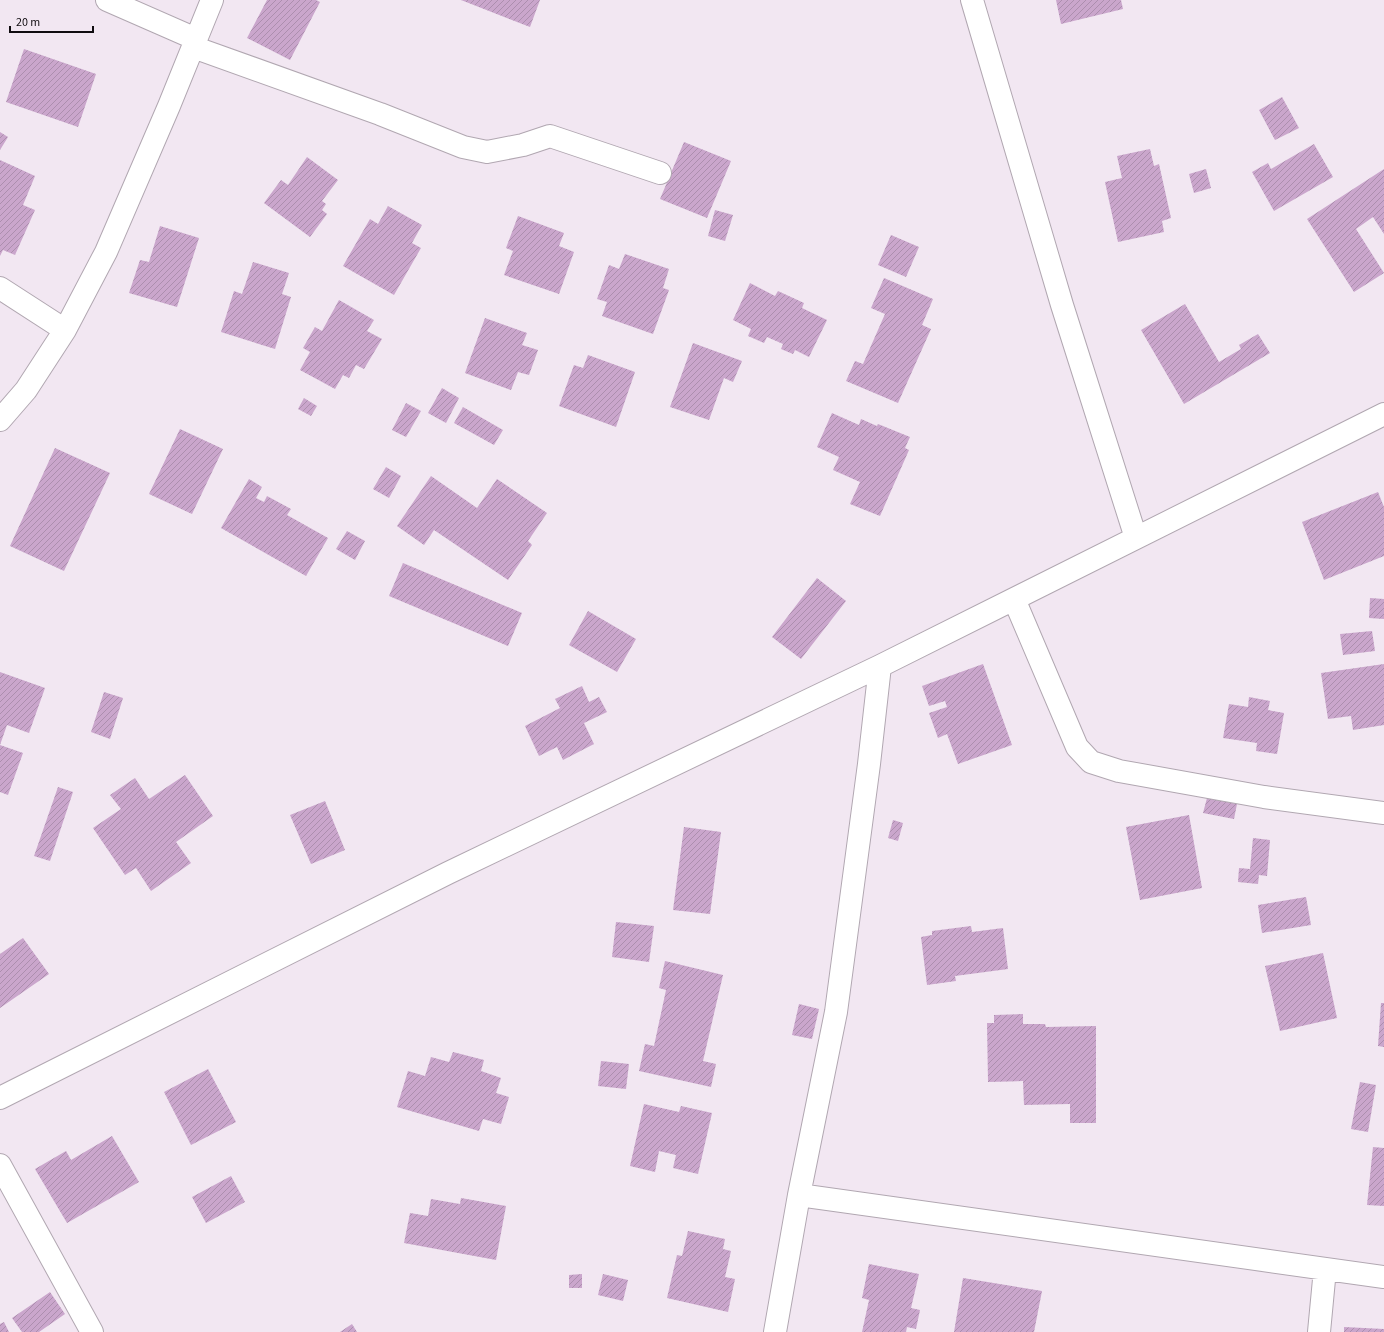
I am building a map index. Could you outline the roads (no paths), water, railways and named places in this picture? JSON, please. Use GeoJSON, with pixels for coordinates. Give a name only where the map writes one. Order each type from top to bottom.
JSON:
{"type":"FeatureCollection","features":[{"type":"Feature","properties":{"kind":"street"},"geometry":{"type":"LineString","coordinates":[[107,0],[194,43],[464,147],[487,152],[522,145],[550,136],[660,173]]}},
{"type":"Feature","properties":{"kind":"street"},"geometry":{"type":"LineString","coordinates":[[0,420],[26,390],[65,330],[106,252],[212,0]]}},
{"type":"Feature","properties":{"kind":"street"},"geometry":{"type":"LineString","coordinates":[[972,0],[1062,305],[1136,538]]}},
{"type":"Feature","properties":{"kind":"street"},"geometry":{"type":"LineString","coordinates":[[0,288],[65,330]]}},
{"type":"Feature","properties":{"kind":"street"},"geometry":{"type":"LineString","coordinates":[[0,1098],[448,872],[880,666],[1384,414]]}},
{"type":"Feature","properties":{"kind":"street"},"geometry":{"type":"LineString","coordinates":[[1014,599],[1077,747],[1091,762],[1118,771],[1264,797],[1384,812]]}},
{"type":"Feature","properties":{"kind":"street"},"geometry":{"type":"LineString","coordinates":[[775,1332],[799,1195],[836,1012],[869,764],[880,666]]}},
{"type":"Feature","properties":{"kind":"street"},"geometry":{"type":"LineString","coordinates":[[0,1165],[92,1332]]}},
{"type":"Feature","properties":{"kind":"street"},"geometry":{"type":"LineString","coordinates":[[799,1195],[1384,1277]]}},
{"type":"Feature","properties":{"kind":"street"},"geometry":{"type":"LineString","coordinates":[[1319,1332],[1325,1269]]}}]}
